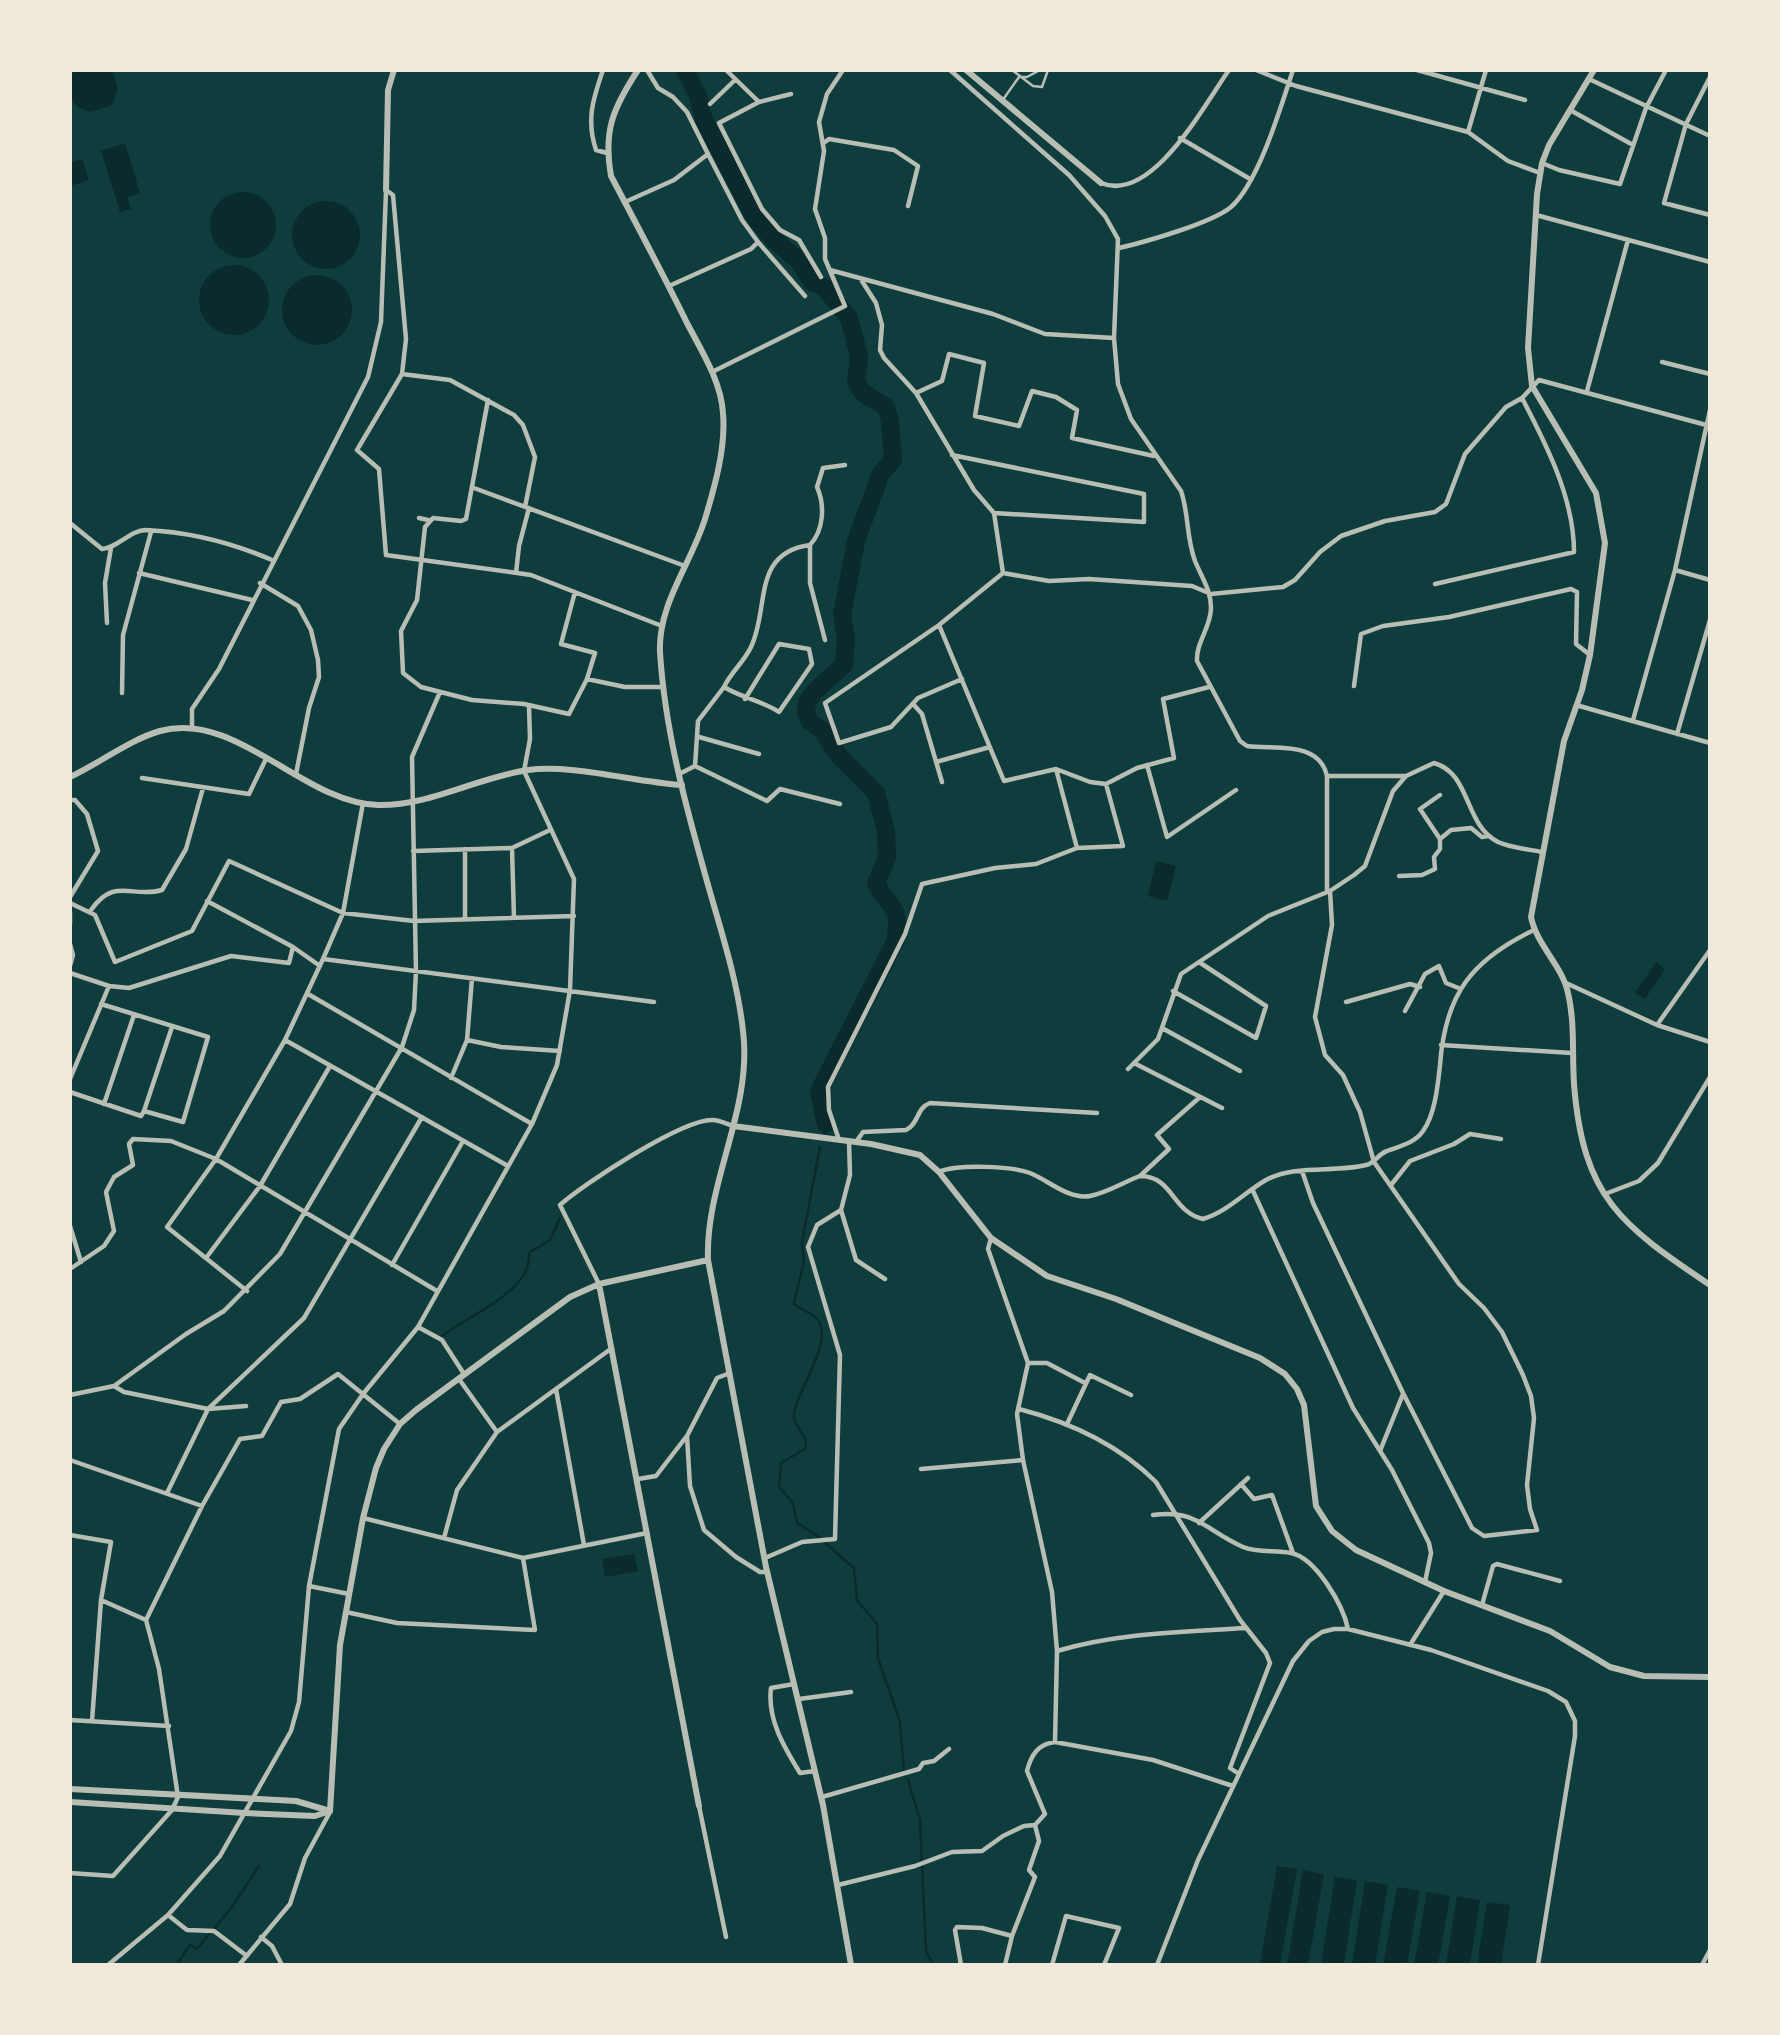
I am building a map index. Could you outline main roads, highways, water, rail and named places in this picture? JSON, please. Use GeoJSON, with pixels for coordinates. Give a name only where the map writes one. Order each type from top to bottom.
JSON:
{"type":"FeatureCollection","features":[{"type":"Feature","properties":{"kind":"water"},"geometry":{"type":"Polygon","coordinates":[[[75,70],[112,70],[118,89],[112,105],[91,112],[78,107],[69,90],[75,70]]]}},
{"type":"Feature","properties":{"kind":"water"},"geometry":{"type":"Polygon","coordinates":[[[125,143],[140,193],[127,197],[131,209],[120,212],[101,151],[125,143]]]}},
{"type":"Feature","properties":{"kind":"water"},"geometry":{"type":"Polygon","coordinates":[[[82,159],[89,180],[70,186],[70,162],[82,159]]]}},
{"type":"Feature","properties":{"kind":"water"},"geometry":{"type":"Polygon","coordinates":[[[236,192],[250,192],[262,197],[271,206],[276,225],[274,238],[267,249],[250,258],[236,258],[224,253],[215,244],[210,232],[210,218],[215,206],[224,197],[236,192]]]}},
{"type":"Feature","properties":{"kind":"water"},"geometry":{"type":"Polygon","coordinates":[[[326,201],[339,204],[350,211],[357,222],[360,235],[357,248],[350,259],[339,266],[326,269],[313,266],[302,259],[295,248],[292,235],[295,222],[302,211],[313,204],[326,201]]]}},
{"type":"Feature","properties":{"kind":"water"},"geometry":{"type":"Polygon","coordinates":[[[234,265],[259,275],[269,300],[259,325],[234,335],[209,325],[199,300],[209,275],[234,265]]]}},
{"type":"Feature","properties":{"kind":"water"},"geometry":{"type":"Polygon","coordinates":[[[317,275],[342,285],[352,310],[342,335],[317,345],[292,335],[282,310],[292,285],[317,275]]]}},
{"type":"Feature","properties":{"kind":"water"},"geometry":{"type":"Polygon","coordinates":[[[1156,861],[1176,866],[1167,901],[1148,896],[1156,861]]]}},
{"type":"Feature","properties":{"kind":"water"},"geometry":{"type":"Polygon","coordinates":[[[1656,962],[1665,969],[1645,999],[1635,993],[1656,962]]]}},
{"type":"Feature","properties":{"kind":"water"},"geometry":{"type":"Polygon","coordinates":[[[634,1554],[638,1571],[605,1577],[602,1559],[634,1554]]]}},
{"type":"Feature","properties":{"kind":"water"},"geometry":{"type":"Polygon","coordinates":[[[1277,1866],[1297,1869],[1280,1965],[1260,1965],[1277,1866]]]}},
{"type":"Feature","properties":{"kind":"water"},"geometry":{"type":"Polygon","coordinates":[[[1303,1870],[1324,1874],[1308,1965],[1287,1965],[1303,1870]]]}},
{"type":"Feature","properties":{"kind":"water"},"geometry":{"type":"Polygon","coordinates":[[[1335,1877],[1357,1880],[1344,1965],[1321,1965],[1335,1877]]]}},
{"type":"Feature","properties":{"kind":"water"},"geometry":{"type":"Polygon","coordinates":[[[1365,1881],[1388,1885],[1375,1965],[1352,1965],[1365,1881]]]}},
{"type":"Feature","properties":{"kind":"water"},"geometry":{"type":"Polygon","coordinates":[[[1397,1887],[1420,1891],[1407,1965],[1383,1965],[1397,1887]]]}},
{"type":"Feature","properties":{"kind":"water"},"geometry":{"type":"Polygon","coordinates":[[[1427,1892],[1450,1896],[1438,1965],[1414,1965],[1427,1892]]]}},
{"type":"Feature","properties":{"kind":"water"},"geometry":{"type":"Polygon","coordinates":[[[1457,1896],[1480,1900],[1470,1965],[1446,1965],[1457,1896]]]}},
{"type":"Feature","properties":{"kind":"water"},"geometry":{"type":"Polygon","coordinates":[[[1487,1902],[1510,1905],[1501,1965],[1477,1965],[1487,1902]]]}},
{"type":"Feature","properties":{"kind":"waterway"},"geometry":{"type":"LineString","coordinates":[[685,70],[698,96],[704,120],[754,216],[773,239],[798,260],[812,282],[824,287],[849,318],[859,356],[856,382],[863,393],[886,407],[890,421],[893,460],[881,473],[856,541],[842,615],[846,639],[844,665],[815,691],[807,702],[806,713],[810,722],[821,729],[839,756],[876,793],[886,831],[887,858],[876,883],[896,914],[897,921],[895,942],[819,1092],[826,1124]]}},
{"type":"Feature","properties":{"kind":"waterway"},"geometry":{"type":"LineString","coordinates":[[824,1134],[826,1124]]}},
{"type":"Feature","properties":{"kind":"waterway"},"geometry":{"type":"LineString","coordinates":[[820,1147],[802,1242],[804,1261],[794,1304],[817,1319],[821,1340],[818,1354],[795,1407],[794,1417],[806,1441],[805,1449],[781,1463],[779,1487],[793,1503],[797,1523],[816,1535],[854,1568],[857,1600],[877,1624],[878,1658],[900,1722],[904,1772]]}},
{"type":"Feature","properties":{"kind":"waterway"},"geometry":{"type":"LineString","coordinates":[[442,1336],[509,1292],[526,1271],[530,1252],[550,1240],[560,1218]]}},
{"type":"Feature","properties":{"kind":"waterway"},"geometry":{"type":"LineString","coordinates":[[908,1780],[920,1820],[926,1951],[933,1965]]}},
{"type":"Feature","properties":{"kind":"waterway"},"geometry":{"type":"LineString","coordinates":[[176,1965],[190,1945],[197,1949],[232,1907],[259,1866]]}}]}
